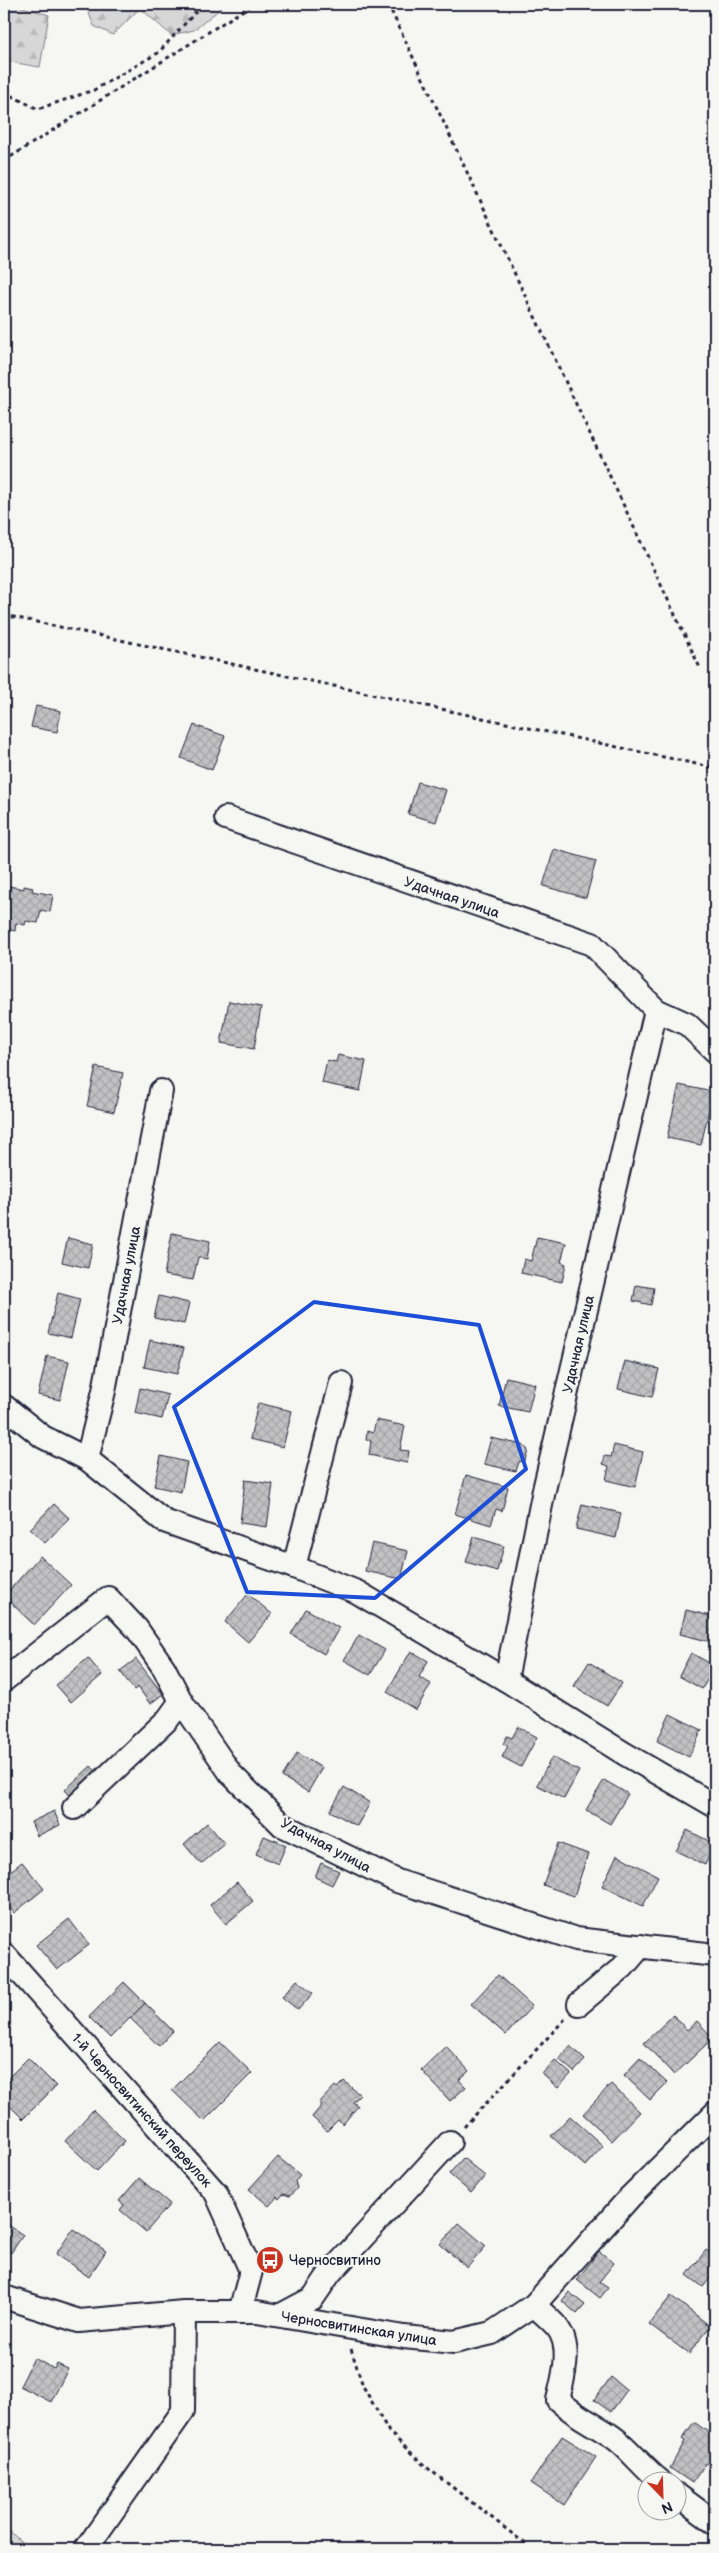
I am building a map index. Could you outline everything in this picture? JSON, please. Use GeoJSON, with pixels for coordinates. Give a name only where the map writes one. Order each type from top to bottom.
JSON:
{"type":"FeatureCollection","features":[{"type":"Feature","properties":{"kind":"street","name":"Удачная улица"},"geometry":{"type":"LineString","coordinates":[[226,818],[592,944],[656,1010],[687,1024],[715,1051]]}},
{"type":"Feature","properties":{"kind":"street","name":"Удачная улица"},"geometry":{"type":"LineString","coordinates":[[506,1680],[544,1490],[656,1010]]}},
{"type":"Feature","properties":{"kind":"street","name":"Удачная улица"},"geometry":{"type":"LineString","coordinates":[[87,1459],[104,1391],[161,1091]]}},
{"type":"Feature","properties":{"kind":"street"},"geometry":{"type":"LineString","coordinates":[[294,1567],[341,1382]]}},
{"type":"Feature","properties":{"kind":"street"},"geometry":{"type":"LineString","coordinates":[[4,1406],[44,1437],[87,1459],[164,1521],[294,1567],[357,1592],[506,1680],[625,1754],[715,1806]]}},
{"type":"Feature","properties":{"kind":"street","name":"Удачная улица"},"geometry":{"type":"LineString","coordinates":[[4,1680],[108,1598],[137,1629],[164,1668],[181,1702],[231,1774],[282,1825],[397,1881],[576,1939],[715,1955]]}},
{"type":"Feature","properties":{"kind":"street"},"geometry":{"type":"LineString","coordinates":[[74,1808],[168,1719],[181,1702]]}},
{"type":"Feature","properties":{"kind":"street"},"geometry":{"type":"LineString","coordinates":[[579,2004],[623,1967],[641,1946]]}},
{"type":"Feature","properties":{"kind":"street","name":"1-й Черносвитинский переулок"},"geometry":{"type":"LineString","coordinates":[[4,1954],[216,2193],[251,2271],[240,2312]]}},
{"type":"Feature","properties":{"kind":"street","name":"Черносвитинская улица"},"geometry":{"type":"LineString","coordinates":[[4,2296],[79,2321],[184,2312],[240,2312],[282,2315],[346,2327],[454,2342],[492,2333],[534,2305],[630,2197],[715,2113]]}},
{"type":"Feature","properties":{"kind":"street"},"geometry":{"type":"LineString","coordinates":[[282,2315],[313,2298],[330,2274],[450,2142]]}},
{"type":"Feature","properties":{"kind":"street"},"geometry":{"type":"LineString","coordinates":[[534,2305],[558,2328],[565,2344],[565,2371],[558,2400],[571,2413],[615,2438],[645,2470]]}},
{"type":"Feature","properties":{"kind":"street"},"geometry":{"type":"LineString","coordinates":[[86,2549],[183,2412],[184,2312]]}},
{"type":"Feature","properties":{"kind":"street"},"geometry":{"type":"LineString","coordinates":[[686,2501],[715,2523]]}},
{"type":"Feature","properties":{"kind":"path"},"geometry":{"type":"LineString","coordinates":[[4,92],[38,109],[94,90],[158,52],[203,4]]}},
{"type":"Feature","properties":{"kind":"path"},"geometry":{"type":"LineString","coordinates":[[4,161],[253,4]]}},
{"type":"Feature","properties":{"kind":"path"},"geometry":{"type":"LineString","coordinates":[[388,4],[505,257],[702,670]]}},
{"type":"Feature","properties":{"kind":"path"},"geometry":{"type":"LineString","coordinates":[[4,614],[715,768]]}},
{"type":"Feature","properties":{"kind":"path"},"geometry":{"type":"LineString","coordinates":[[450,2142],[579,2004]]}},
{"type":"Feature","properties":{"kind":"path"},"geometry":{"type":"LineString","coordinates":[[346,2327],[363,2386],[389,2432],[425,2466],[532,2549]]}},
{"type":"Feature","properties":{"kind":"highlighted area"},"geometry":{"type":"Polygon","coordinates":[[[314,1302],[479,1325],[526,1469],[375,1598],[247,1592],[174,1407],[314,1302]]]}},
{"type":"Feature","properties":{"kind":"green space"},"geometry":{"type":"Polygon","coordinates":[[[4,4],[13,4],[49,15],[40,67],[4,61],[4,4]]]}},
{"type":"Feature","properties":{"kind":"green space"},"geometry":{"type":"Polygon","coordinates":[[[85,4],[226,4],[194,30],[171,35],[140,8],[113,35],[94,26],[85,4]]]}},
{"type":"Feature","properties":{"kind":"green space"},"geometry":{"type":"Polygon","coordinates":[[[4,2526],[29,2549],[4,2549],[4,2526]]]}},
{"type":"Feature","properties":{"kind":"building"},"geometry":{"type":"Polygon","coordinates":[[[4,638],[10,639],[5,677],[4,676],[4,638]]]}},
{"type":"Feature","properties":{"kind":"building"},"geometry":{"type":"Polygon","coordinates":[[[36,706],[61,711],[57,732],[31,727],[36,706]]]}},
{"type":"Feature","properties":{"kind":"building"},"geometry":{"type":"Polygon","coordinates":[[[194,725],[225,736],[212,770],[181,758],[194,725]]]}},
{"type":"Feature","properties":{"kind":"building"},"geometry":{"type":"Polygon","coordinates":[[[418,782],[446,790],[436,822],[408,814],[418,782]]]}},
{"type":"Feature","properties":{"kind":"building"},"geometry":{"type":"Polygon","coordinates":[[[554,849],[596,861],[586,898],[543,886],[554,849]]]}},
{"type":"Feature","properties":{"kind":"building"},"geometry":{"type":"Polygon","coordinates":[[[9,886],[24,889],[24,886],[33,888],[32,891],[53,895],[50,912],[41,910],[38,923],[26,921],[25,925],[16,923],[15,931],[4,928],[4,911],[9,886]]]}},
{"type":"Feature","properties":{"kind":"building"},"geometry":{"type":"Polygon","coordinates":[[[229,1001],[261,1007],[254,1049],[221,1043],[229,1001]]]}},
{"type":"Feature","properties":{"kind":"building"},"geometry":{"type":"Polygon","coordinates":[[[338,1055],[366,1061],[360,1091],[322,1083],[327,1060],[336,1062],[338,1055]]]}},
{"type":"Feature","properties":{"kind":"building"},"geometry":{"type":"Polygon","coordinates":[[[96,1067],[123,1073],[114,1112],[87,1106],[96,1067]]]}},
{"type":"Feature","properties":{"kind":"building"},"geometry":{"type":"Polygon","coordinates":[[[679,1085],[713,1092],[701,1145],[667,1138],[679,1085]]]}},
{"type":"Feature","properties":{"kind":"building"},"geometry":{"type":"Polygon","coordinates":[[[172,1233],[210,1241],[207,1259],[198,1257],[193,1280],[164,1275],[172,1233]]]}},
{"type":"Feature","properties":{"kind":"building"},"geometry":{"type":"Polygon","coordinates":[[[537,1237],[566,1243],[561,1262],[566,1264],[562,1282],[521,1273],[524,1259],[531,1261],[537,1237]]]}},
{"type":"Feature","properties":{"kind":"building"},"geometry":{"type":"Polygon","coordinates":[[[68,1238],[93,1244],[88,1268],[62,1262],[68,1238]]]}},
{"type":"Feature","properties":{"kind":"building"},"geometry":{"type":"Polygon","coordinates":[[[636,1285],[654,1288],[651,1305],[633,1301],[636,1285]]]}},
{"type":"Feature","properties":{"kind":"building"},"geometry":{"type":"Polygon","coordinates":[[[58,1293],[80,1299],[71,1338],[48,1333],[58,1293]]]}},
{"type":"Feature","properties":{"kind":"building"},"geometry":{"type":"Polygon","coordinates":[[[159,1296],[189,1303],[184,1324],[154,1318],[159,1296]]]}},
{"type":"Feature","properties":{"kind":"building"},"geometry":{"type":"Polygon","coordinates":[[[150,1340],[184,1348],[177,1374],[144,1367],[150,1340]]]}},
{"type":"Feature","properties":{"kind":"building"},"geometry":{"type":"Polygon","coordinates":[[[47,1356],[69,1361],[60,1400],[38,1395],[47,1356]]]}},
{"type":"Feature","properties":{"kind":"building"},"geometry":{"type":"Polygon","coordinates":[[[625,1361],[659,1369],[652,1397],[618,1389],[625,1361]]]}},
{"type":"Feature","properties":{"kind":"building"},"geometry":{"type":"Polygon","coordinates":[[[506,1377],[535,1384],[528,1412],[499,1406],[506,1377]]]}},
{"type":"Feature","properties":{"kind":"building"},"geometry":{"type":"Polygon","coordinates":[[[140,1388],[168,1395],[162,1419],[135,1413],[140,1388]]]}},
{"type":"Feature","properties":{"kind":"building"},"geometry":{"type":"Polygon","coordinates":[[[258,1403],[292,1411],[283,1447],[250,1439],[258,1403]]]}},
{"type":"Feature","properties":{"kind":"building"},"geometry":{"type":"Polygon","coordinates":[[[376,1420],[405,1426],[400,1450],[409,1451],[407,1463],[369,1455],[371,1441],[366,1440],[367,1431],[373,1433],[376,1420]]]}},
{"type":"Feature","properties":{"kind":"building"},"geometry":{"type":"Polygon","coordinates":[[[491,1438],[523,1445],[528,1450],[525,1460],[519,1462],[516,1471],[484,1464],[491,1438]]]}},
{"type":"Feature","properties":{"kind":"building"},"geometry":{"type":"Polygon","coordinates":[[[614,1445],[643,1452],[635,1487],[606,1480],[609,1466],[603,1464],[605,1456],[611,1457],[614,1445]]]}},
{"type":"Feature","properties":{"kind":"building"},"geometry":{"type":"Polygon","coordinates":[[[161,1456],[187,1462],[181,1492],[154,1486],[161,1456]]]}},
{"type":"Feature","properties":{"kind":"building"},"geometry":{"type":"Polygon","coordinates":[[[466,1475],[508,1487],[502,1511],[496,1509],[491,1525],[455,1514],[466,1475]]]}},
{"type":"Feature","properties":{"kind":"building"},"geometry":{"type":"Polygon","coordinates":[[[245,1480],[273,1484],[267,1527],[240,1523],[245,1480]]]}},
{"type":"Feature","properties":{"kind":"building"},"geometry":{"type":"Polygon","coordinates":[[[54,1504],[69,1518],[45,1543],[30,1529],[54,1504]]]}},
{"type":"Feature","properties":{"kind":"building"},"geometry":{"type":"Polygon","coordinates":[[[582,1504],[621,1513],[616,1538],[576,1529],[582,1504]]]}},
{"type":"Feature","properties":{"kind":"building"},"geometry":{"type":"Polygon","coordinates":[[[474,1537],[504,1546],[497,1571],[466,1562],[474,1537]]]}},
{"type":"Feature","properties":{"kind":"building"},"geometry":{"type":"Polygon","coordinates":[[[372,1543],[408,1551],[401,1579],[365,1571],[372,1543]]]}},
{"type":"Feature","properties":{"kind":"building"},"geometry":{"type":"Polygon","coordinates":[[[40,1556],[71,1585],[34,1625],[4,1596],[40,1556]]]}},
{"type":"Feature","properties":{"kind":"building"},"geometry":{"type":"Polygon","coordinates":[[[248,1594],[272,1614],[248,1642],[225,1622],[248,1594]]]}},
{"type":"Feature","properties":{"kind":"building"},"geometry":{"type":"Polygon","coordinates":[[[306,1609],[339,1628],[324,1654],[291,1634],[306,1609]]]}},
{"type":"Feature","properties":{"kind":"building"},"geometry":{"type":"Polygon","coordinates":[[[686,1610],[715,1617],[715,1643],[680,1634],[686,1610]]]}},
{"type":"Feature","properties":{"kind":"building"},"geometry":{"type":"Polygon","coordinates":[[[359,1635],[385,1650],[370,1675],[344,1660],[359,1635]]]}},
{"type":"Feature","properties":{"kind":"building"},"geometry":{"type":"Polygon","coordinates":[[[411,1651],[428,1661],[419,1677],[431,1684],[416,1710],[387,1692],[411,1651]]]}},
{"type":"Feature","properties":{"kind":"building"},"geometry":{"type":"Polygon","coordinates":[[[691,1653],[715,1666],[702,1689],[679,1676],[691,1653]]]}},
{"type":"Feature","properties":{"kind":"building"},"geometry":{"type":"Polygon","coordinates":[[[88,1658],[102,1675],[71,1702],[56,1685],[88,1658]]]}},
{"type":"Feature","properties":{"kind":"building"},"geometry":{"type":"Polygon","coordinates":[[[136,1659],[163,1694],[150,1704],[138,1687],[134,1690],[120,1671],[136,1659]]]}},
{"type":"Feature","properties":{"kind":"building"},"geometry":{"type":"Polygon","coordinates":[[[589,1662],[622,1683],[607,1706],[574,1686],[589,1662]]]}},
{"type":"Feature","properties":{"kind":"building"},"geometry":{"type":"Polygon","coordinates":[[[670,1714],[702,1730],[689,1757],[657,1741],[670,1714]]]}},
{"type":"Feature","properties":{"kind":"building"},"geometry":{"type":"Polygon","coordinates":[[[518,1727],[537,1737],[521,1767],[502,1757],[508,1746],[503,1744],[507,1736],[512,1738],[518,1727]]]}},
{"type":"Feature","properties":{"kind":"building"},"geometry":{"type":"Polygon","coordinates":[[[297,1753],[322,1768],[308,1792],[282,1777],[297,1753]]]}},
{"type":"Feature","properties":{"kind":"building"},"geometry":{"type":"Polygon","coordinates":[[[552,1757],[579,1771],[564,1799],[537,1785],[552,1757]]]}},
{"type":"Feature","properties":{"kind":"building"},"geometry":{"type":"Polygon","coordinates":[[[91,1766],[100,1776],[74,1800],[65,1790],[91,1766]]]}},
{"type":"Feature","properties":{"kind":"building"},"geometry":{"type":"Polygon","coordinates":[[[604,1780],[628,1794],[610,1824],[586,1810],[604,1780]]]}},
{"type":"Feature","properties":{"kind":"building"},"geometry":{"type":"Polygon","coordinates":[[[344,1787],[370,1803],[357,1826],[330,1811],[344,1787]]]}},
{"type":"Feature","properties":{"kind":"building"},"geometry":{"type":"Polygon","coordinates":[[[54,1811],[60,1825],[37,1836],[31,1822],[54,1811]]]}},
{"type":"Feature","properties":{"kind":"building"},"geometry":{"type":"Polygon","coordinates":[[[207,1823],[225,1844],[201,1864],[184,1844],[207,1823]]]}},
{"type":"Feature","properties":{"kind":"building"},"geometry":{"type":"Polygon","coordinates":[[[687,1830],[715,1844],[705,1865],[676,1851],[687,1830]]]}},
{"type":"Feature","properties":{"kind":"building"},"geometry":{"type":"Polygon","coordinates":[[[264,1836],[286,1845],[278,1864],[256,1854],[264,1836]]]}},
{"type":"Feature","properties":{"kind":"building"},"geometry":{"type":"Polygon","coordinates":[[[558,1843],[588,1854],[574,1896],[543,1885],[558,1843]]]}},
{"type":"Feature","properties":{"kind":"building"},"geometry":{"type":"Polygon","coordinates":[[[617,1855],[658,1876],[643,1906],[602,1886],[617,1855]]]}},
{"type":"Feature","properties":{"kind":"building"},"geometry":{"type":"Polygon","coordinates":[[[22,1862],[44,1889],[14,1913],[4,1900],[4,1876],[22,1862]]]}},
{"type":"Feature","properties":{"kind":"building"},"geometry":{"type":"Polygon","coordinates":[[[321,1863],[339,1871],[332,1885],[315,1877],[321,1863]]]}},
{"type":"Feature","properties":{"kind":"building"},"geometry":{"type":"Polygon","coordinates":[[[237,1882],[253,1901],[226,1924],[210,1905],[237,1882]]]}},
{"type":"Feature","properties":{"kind":"building"},"geometry":{"type":"Polygon","coordinates":[[[69,1919],[89,1945],[57,1970],[36,1945],[69,1919]]]}},
{"type":"Feature","properties":{"kind":"building"},"geometry":{"type":"Polygon","coordinates":[[[498,1975],[532,2006],[506,2035],[471,2004],[498,1975]]]}},
{"type":"Feature","properties":{"kind":"building"},"geometry":{"type":"Polygon","coordinates":[[[297,1980],[313,1993],[298,2010],[282,1997],[297,1980]]]}},
{"type":"Feature","properties":{"kind":"building"},"geometry":{"type":"Polygon","coordinates":[[[124,1982],[145,2003],[110,2038],[89,2017],[124,1982]]]}},
{"type":"Feature","properties":{"kind":"building"},"geometry":{"type":"Polygon","coordinates":[[[145,2003],[173,2031],[159,2046],[130,2018],[145,2003]]]}},
{"type":"Feature","properties":{"kind":"building"},"geometry":{"type":"Polygon","coordinates":[[[673,2015],[687,2030],[697,2021],[713,2038],[674,2075],[644,2043],[673,2015]]]}},
{"type":"Feature","properties":{"kind":"building"},"geometry":{"type":"Polygon","coordinates":[[[220,2042],[252,2073],[204,2121],[172,2090],[220,2042]]]}},
{"type":"Feature","properties":{"kind":"building"},"geometry":{"type":"Polygon","coordinates":[[[446,2046],[469,2071],[459,2080],[466,2087],[450,2101],[421,2070],[446,2046]]]}},
{"type":"Feature","properties":{"kind":"building"},"geometry":{"type":"Polygon","coordinates":[[[570,2046],[585,2060],[574,2072],[559,2059],[570,2046]]]}},
{"type":"Feature","properties":{"kind":"building"},"geometry":{"type":"Polygon","coordinates":[[[28,2058],[56,2086],[23,2119],[4,2100],[4,2082],[28,2058]]]}},
{"type":"Feature","properties":{"kind":"building"},"geometry":{"type":"Polygon","coordinates":[[[640,2058],[667,2083],[650,2100],[624,2075],[640,2058]]]}},
{"type":"Feature","properties":{"kind":"building"},"geometry":{"type":"Polygon","coordinates":[[[555,2060],[571,2074],[558,2088],[542,2074],[555,2060]]]}},
{"type":"Feature","properties":{"kind":"building"},"geometry":{"type":"Polygon","coordinates":[[[344,2081],[360,2095],[353,2102],[358,2106],[343,2124],[338,2120],[327,2131],[312,2117],[322,2105],[319,2103],[335,2086],[337,2088],[344,2081]]]}},
{"type":"Feature","properties":{"kind":"building"},"geometry":{"type":"Polygon","coordinates":[[[611,2084],[640,2112],[612,2141],[583,2114],[611,2084]]]}},
{"type":"Feature","properties":{"kind":"building"},"geometry":{"type":"Polygon","coordinates":[[[93,2110],[125,2141],[97,2171],[65,2141],[93,2110]]]}},
{"type":"Feature","properties":{"kind":"building"},"geometry":{"type":"Polygon","coordinates":[[[570,2116],[603,2146],[585,2166],[551,2136],[570,2116]]]}},
{"type":"Feature","properties":{"kind":"building"},"geometry":{"type":"Polygon","coordinates":[[[278,2157],[300,2175],[295,2181],[297,2188],[290,2196],[283,2194],[279,2199],[277,2197],[269,2206],[249,2189],[278,2157]]]}},
{"type":"Feature","properties":{"kind":"building"},"geometry":{"type":"Polygon","coordinates":[[[463,2158],[485,2176],[471,2193],[449,2174],[463,2158]]]}},
{"type":"Feature","properties":{"kind":"building"},"geometry":{"type":"Polygon","coordinates":[[[139,2178],[170,2204],[146,2232],[120,2210],[124,2205],[119,2201],[139,2178]]]}},
{"type":"Feature","properties":{"kind":"building"},"geometry":{"type":"Polygon","coordinates":[[[4,2222],[23,2235],[11,2253],[4,2248],[4,2222]]]}},
{"type":"Feature","properties":{"kind":"building"},"geometry":{"type":"Polygon","coordinates":[[[459,2223],[486,2246],[467,2268],[440,2244],[459,2223]]]}},
{"type":"Feature","properties":{"kind":"building"},"geometry":{"type":"Polygon","coordinates":[[[73,2229],[106,2251],[89,2277],[56,2254],[73,2229]]]}},
{"type":"Feature","properties":{"kind":"building"},"geometry":{"type":"Polygon","coordinates":[[[706,2250],[715,2257],[715,2272],[703,2287],[687,2275],[706,2250]]]}},
{"type":"Feature","properties":{"kind":"building"},"geometry":{"type":"Polygon","coordinates":[[[599,2251],[614,2263],[599,2282],[608,2288],[600,2298],[577,2280],[599,2251]]]}},
{"type":"Feature","properties":{"kind":"building"},"geometry":{"type":"Polygon","coordinates":[[[569,2292],[585,2305],[577,2314],[562,2301],[569,2292]]]}},
{"type":"Feature","properties":{"kind":"building"},"geometry":{"type":"Polygon","coordinates":[[[671,2296],[710,2326],[689,2354],[649,2324],[671,2296]]]}},
{"type":"Feature","properties":{"kind":"building"},"geometry":{"type":"Polygon","coordinates":[[[34,2358],[54,2369],[57,2364],[68,2369],[51,2402],[20,2386],[34,2358]]]}},
{"type":"Feature","properties":{"kind":"building"},"geometry":{"type":"Polygon","coordinates":[[[611,2377],[627,2390],[611,2412],[594,2400],[611,2377]]]}},
{"type":"Feature","properties":{"kind":"building"},"geometry":{"type":"Polygon","coordinates":[[[694,2422],[715,2437],[715,2462],[712,2467],[706,2463],[692,2483],[686,2479],[686,2470],[673,2470],[670,2468],[685,2441],[682,2439],[694,2422]]]}},
{"type":"Feature","properties":{"kind":"building"},"geometry":{"type":"Polygon","coordinates":[[[562,2436],[596,2457],[564,2505],[531,2483],[562,2436]]]}},
{"type":"Feature","properties":{"kind":"place","name":"Черносвитино"},"geometry":{"type":"Point","coordinates":[270,2260]}}]}
